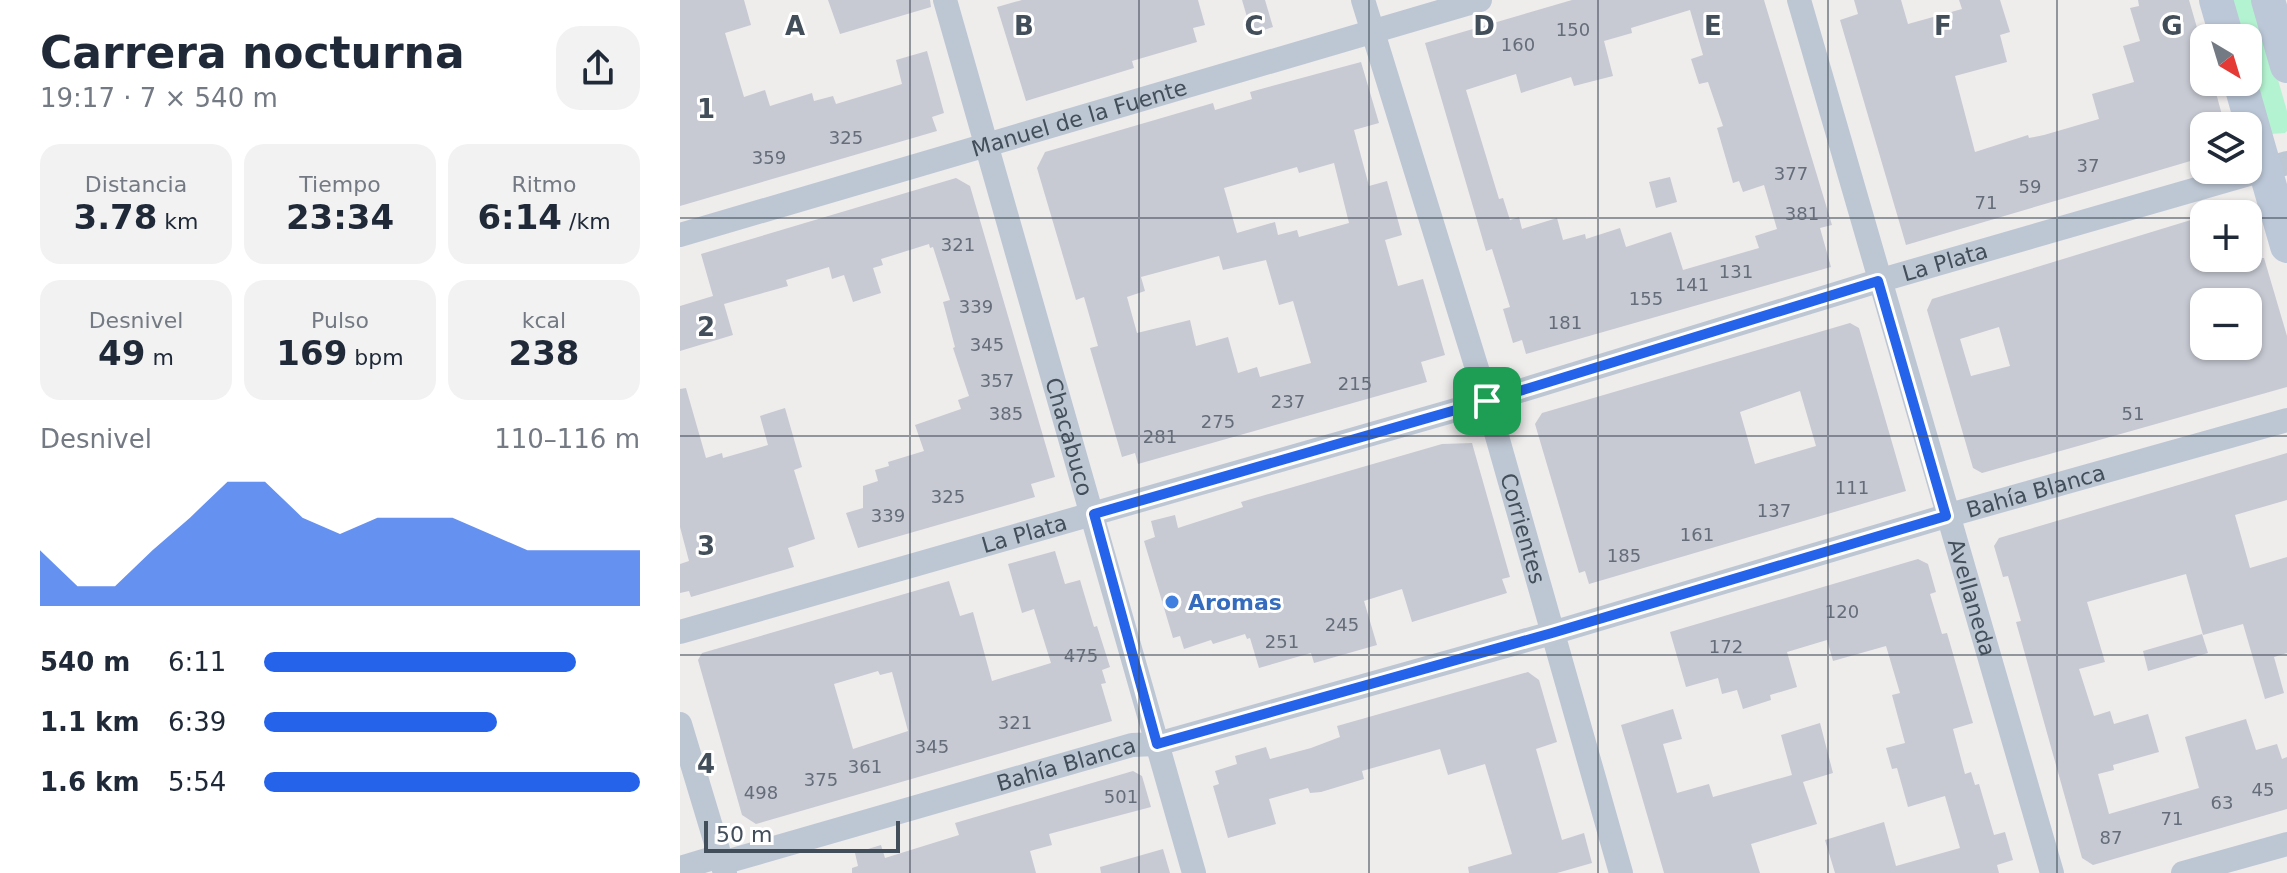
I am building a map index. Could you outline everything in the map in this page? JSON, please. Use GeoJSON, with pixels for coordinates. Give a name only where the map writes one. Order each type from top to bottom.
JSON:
{"type":"FeatureCollection","features":[{"type":"Feature","properties":{"kind":"main road"},"geometry":{"type":"LineString","coordinates":[[2216,0],[2223,24]]}},
{"type":"Feature","properties":{"kind":"main road"},"geometry":{"type":"LineString","coordinates":[[2268,0],[2287,66]]}},
{"type":"Feature","properties":{"kind":"main road"},"geometry":{"type":"LineString","coordinates":[[2246,96],[2276,166],[2287,246]]}},
{"type":"Feature","properties":{"kind":"street","name":"Chacabuco"},"geometry":{"type":"LineString","coordinates":[[945,0],[1194,873]]}},
{"type":"Feature","properties":{"kind":"street","name":"Corrientes"},"geometry":{"type":"LineString","coordinates":[[1363,0],[1487,401],[1621,873]]}},
{"type":"Feature","properties":{"kind":"street","name":"Manuel de la Fuente"},"geometry":{"type":"LineString","coordinates":[[680,235],[1480,0]]}},
{"type":"Feature","properties":{"kind":"street","name":"Avellaneda"},"geometry":{"type":"LineString","coordinates":[[1799,0],[1946,516],[2052,873]]}},
{"type":"Feature","properties":{"kind":"street","name":"La Plata"},"geometry":{"type":"LineString","coordinates":[[680,632],[1487,401],[1878,281],[2276,166]]}},
{"type":"Feature","properties":{"kind":"street","name":"Bahía Blanca"},"geometry":{"type":"LineString","coordinates":[[680,868],[722,864],[1132,745],[1157,744],[2287,420]]}},
{"type":"Feature","properties":{"kind":"street"},"geometry":{"type":"LineString","coordinates":[[680,724],[722,864]]}},
{"type":"Feature","properties":{"kind":"street"},"geometry":{"type":"LineString","coordinates":[[2183,873],[2287,844]]}},
{"type":"Feature","properties":{"kind":"green space"},"geometry":{"type":"Polygon","coordinates":[[[2229,0],[2255,0],[2262,24],[2236,24],[2229,0]]]}},
{"type":"Feature","properties":{"kind":"green space"},"geometry":{"type":"Polygon","coordinates":[[[2262,24],[2287,111],[2285,133],[2271,134],[2255,96],[2262,96],[2262,24]]]}},
{"type":"Feature","properties":{"kind":"building"},"geometry":{"type":"Polygon","coordinates":[[[680,0],[744,0],[751,25],[725,33],[744,97],[765,90],[770,106],[812,93],[814,101],[833,96],[836,104],[902,84],[896,60],[927,51],[944,113],[932,117],[937,131],[680,206],[680,0]]]}},
{"type":"Feature","properties":{"kind":"building"},"geometry":{"type":"Polygon","coordinates":[[[828,0],[930,0],[931,7],[840,34],[828,0]]]}},
{"type":"Feature","properties":{"kind":"building"},"geometry":{"type":"Polygon","coordinates":[[[1022,0],[1198,0],[1205,25],[1193,28],[1197,42],[1132,61],[1134,68],[1026,101],[997,7],[1022,0]]]}},
{"type":"Feature","properties":{"kind":"building"},"geometry":{"type":"Polygon","coordinates":[[[1242,0],[1265,0],[1273,27],[1252,34],[1242,0]]]}},
{"type":"Feature","properties":{"kind":"building"},"geometry":{"type":"Polygon","coordinates":[[[1572,0],[1764,0],[1832,225],[1820,228],[1831,267],[1526,354],[1522,340],[1513,343],[1503,309],[1510,307],[1492,249],[1486,251],[1425,43],[1572,0]],[[1690,10],[1631,28],[1632,33],[1604,41],[1613,76],[1574,86],[1571,77],[1521,93],[1516,74],[1466,90],[1499,199],[1503,198],[1510,220],[1519,217],[1522,229],[1557,218],[1563,240],[1585,234],[1586,239],[1620,228],[1626,247],[1671,232],[1683,270],[1759,248],[1755,236],[1777,229],[1764,185],[1743,192],[1739,181],[1733,183],[1717,128],[1723,126],[1708,82],[1699,84],[1691,59],[1703,55],[1690,10]]]}},
{"type":"Feature","properties":{"kind":"building"},"geometry":{"type":"Polygon","coordinates":[[[1854,0],[1901,0],[1908,24],[1962,9],[1959,0],[2000,0],[2010,32],[2000,35],[2007,62],[1955,76],[1975,152],[2028,135],[2029,138],[2044,135],[2099,119],[2092,94],[2134,82],[2123,46],[2140,41],[2130,8],[2139,6],[2138,0],[2189,0],[2196,24],[2190,24],[2190,96],[2217,96],[2221,112],[2190,112],[2190,161],[1906,245],[1840,20],[1858,14],[1854,0]]]}},
{"type":"Feature","properties":{"kind":"building"},"geometry":{"type":"Polygon","coordinates":[[[1361,62],[1379,123],[1354,130],[1369,186],[1387,181],[1402,235],[1385,240],[1398,286],[1423,279],[1445,355],[1421,362],[1427,382],[1138,464],[1135,453],[1122,457],[1090,348],[1098,346],[1084,297],[1076,300],[1037,168],[1045,152],[1213,103],[1215,110],[1252,99],[1250,92],[1361,62]],[[1334,163],[1299,173],[1297,167],[1224,188],[1237,233],[1275,222],[1278,235],[1297,230],[1299,237],[1349,223],[1334,163]],[[1219,256],[1141,277],[1145,291],[1127,297],[1137,333],[1190,320],[1196,346],[1228,337],[1238,373],[1257,367],[1260,377],[1311,363],[1293,301],[1279,305],[1266,260],[1223,270],[1219,256]]]}},
{"type":"Feature","properties":{"kind":"building"},"geometry":{"type":"Polygon","coordinates":[[[1670,177],[1677,202],[1656,208],[1649,182],[1670,177]]]}},
{"type":"Feature","properties":{"kind":"building"},"geometry":{"type":"Polygon","coordinates":[[[956,178],[970,186],[1055,477],[1031,484],[1035,497],[858,548],[846,513],[863,508],[863,486],[878,481],[875,470],[889,466],[888,462],[924,451],[915,425],[961,409],[958,400],[969,396],[953,348],[943,302],[950,300],[933,247],[930,248],[929,244],[881,259],[883,265],[873,268],[881,293],[853,302],[844,275],[832,279],[829,267],[786,280],[788,286],[724,304],[733,335],[680,351],[680,306],[713,296],[701,254],[956,178]]]}},
{"type":"Feature","properties":{"kind":"building"},"geometry":{"type":"Polygon","coordinates":[[[2190,220],[2190,272],[2262,272],[2264,258],[2287,336],[2287,387],[1982,473],[1973,468],[1927,310],[1932,299],[2190,220]],[[1999,327],[1960,339],[1971,376],[2010,366],[1999,327]]]}},
{"type":"Feature","properties":{"kind":"building"},"geometry":{"type":"Polygon","coordinates":[[[1850,323],[1859,328],[1906,491],[1589,584],[1585,571],[1579,573],[1535,424],[1542,413],[1850,323]],[[1800,391],[1740,412],[1755,464],[1816,446],[1800,391]]]}},
{"type":"Feature","properties":{"kind":"building"},"geometry":{"type":"Polygon","coordinates":[[[686,388],[706,458],[722,453],[723,458],[768,445],[760,416],[785,408],[802,467],[794,470],[815,539],[788,548],[794,567],[691,597],[689,591],[680,593],[680,564],[689,561],[680,527],[680,389],[686,388]]]}},
{"type":"Feature","properties":{"kind":"building"},"geometry":{"type":"Polygon","coordinates":[[[1472,443],[1510,577],[1502,579],[1507,593],[1412,622],[1402,589],[1364,601],[1377,645],[1314,663],[1311,653],[1259,668],[1250,638],[1247,639],[1245,634],[1184,649],[1180,636],[1173,638],[1144,541],[1155,537],[1151,521],[1175,515],[1178,528],[1243,507],[1241,502],[1442,444],[1472,443]]]}},
{"type":"Feature","properties":{"kind":"building"},"geometry":{"type":"Polygon","coordinates":[[[2287,453],[2287,500],[2235,515],[2250,568],[2287,557],[2287,653],[2274,657],[2284,693],[2265,699],[2243,624],[2203,635],[2186,574],[2087,602],[2105,662],[2079,669],[2094,716],[2110,711],[2114,724],[2148,714],[2159,752],[2113,765],[2114,770],[2098,774],[2109,814],[2199,788],[2185,737],[2246,719],[2256,750],[2277,744],[2282,759],[2287,757],[2287,809],[2093,865],[2082,858],[2016,622],[2021,621],[2008,576],[2003,577],[1994,546],[1999,538],[2287,453]]]}},
{"type":"Feature","properties":{"kind":"building"},"geometry":{"type":"Polygon","coordinates":[[[1055,551],[1065,584],[1080,580],[1110,667],[1102,670],[1106,683],[1101,684],[1112,721],[756,824],[742,815],[698,660],[702,653],[949,581],[960,616],[973,612],[992,681],[1051,663],[1034,609],[1022,613],[1008,564],[1055,551]],[[878,671],[834,684],[853,749],[908,731],[892,672],[880,675],[878,671]]]}},
{"type":"Feature","properties":{"kind":"building"},"geometry":{"type":"Polygon","coordinates":[[[1918,559],[1928,564],[1936,592],[1930,594],[1942,634],[1947,633],[1973,723],[1953,729],[1965,774],[1971,772],[1975,785],[1979,784],[1994,835],[2005,832],[2013,860],[1997,865],[1999,873],[1835,873],[1825,840],[1884,822],[1896,866],[1960,848],[1945,796],[1908,807],[1897,768],[1892,769],[1886,748],[1905,743],[1892,695],[1900,693],[1886,646],[1833,661],[1827,640],[1787,652],[1797,687],[1770,695],[1771,700],[1743,709],[1737,690],[1722,694],[1718,678],[1686,687],[1670,632],[1918,559]]]}},
{"type":"Feature","properties":{"kind":"building"},"geometry":{"type":"Polygon","coordinates":[[[2202,634],[2208,653],[2148,671],[2143,651],[2202,634]]]}},
{"type":"Feature","properties":{"kind":"building"},"geometry":{"type":"Polygon","coordinates":[[[1528,672],[1539,680],[1557,742],[1536,749],[1562,840],[1584,833],[1592,863],[1557,873],[1469,873],[1468,867],[1512,854],[1485,764],[1448,775],[1440,749],[1362,771],[1364,779],[1321,792],[1310,793],[1308,788],[1269,799],[1276,824],[1228,838],[1213,786],[1219,784],[1215,771],[1237,764],[1235,756],[1266,747],[1270,759],[1311,748],[1340,737],[1337,726],[1528,672]]]}},
{"type":"Feature","properties":{"kind":"building"},"geometry":{"type":"Polygon","coordinates":[[[1673,709],[1682,739],[1663,744],[1677,793],[1709,784],[1713,797],[1792,775],[1781,735],[1820,723],[1833,773],[1803,782],[1817,824],[1751,844],[1760,873],[1664,873],[1621,725],[1673,709]]]}},
{"type":"Feature","properties":{"kind":"building"},"geometry":{"type":"Polygon","coordinates":[[[1133,771],[1142,776],[1151,807],[1049,834],[1052,845],[1030,851],[1036,873],[852,873],[852,868],[858,866],[855,853],[881,845],[885,858],[959,835],[955,823],[1133,771]]]}},
{"type":"Feature","properties":{"kind":"building"},"geometry":{"type":"Polygon","coordinates":[[[1163,849],[1170,873],[1101,873],[1100,867],[1163,849]]]}},
{"type":"Feature","properties":{"kind":"place","name":"Aromas"},"geometry":{"type":"Point","coordinates":[1172,602]}},
{"type":"Feature","properties":{"kind":"route"},"geometry":{"type":"LineString","coordinates":[[1878,281],[1946,516],[1552,633],[1157,744],[1094,514],[1487,401],[1878,281]]}}]}
